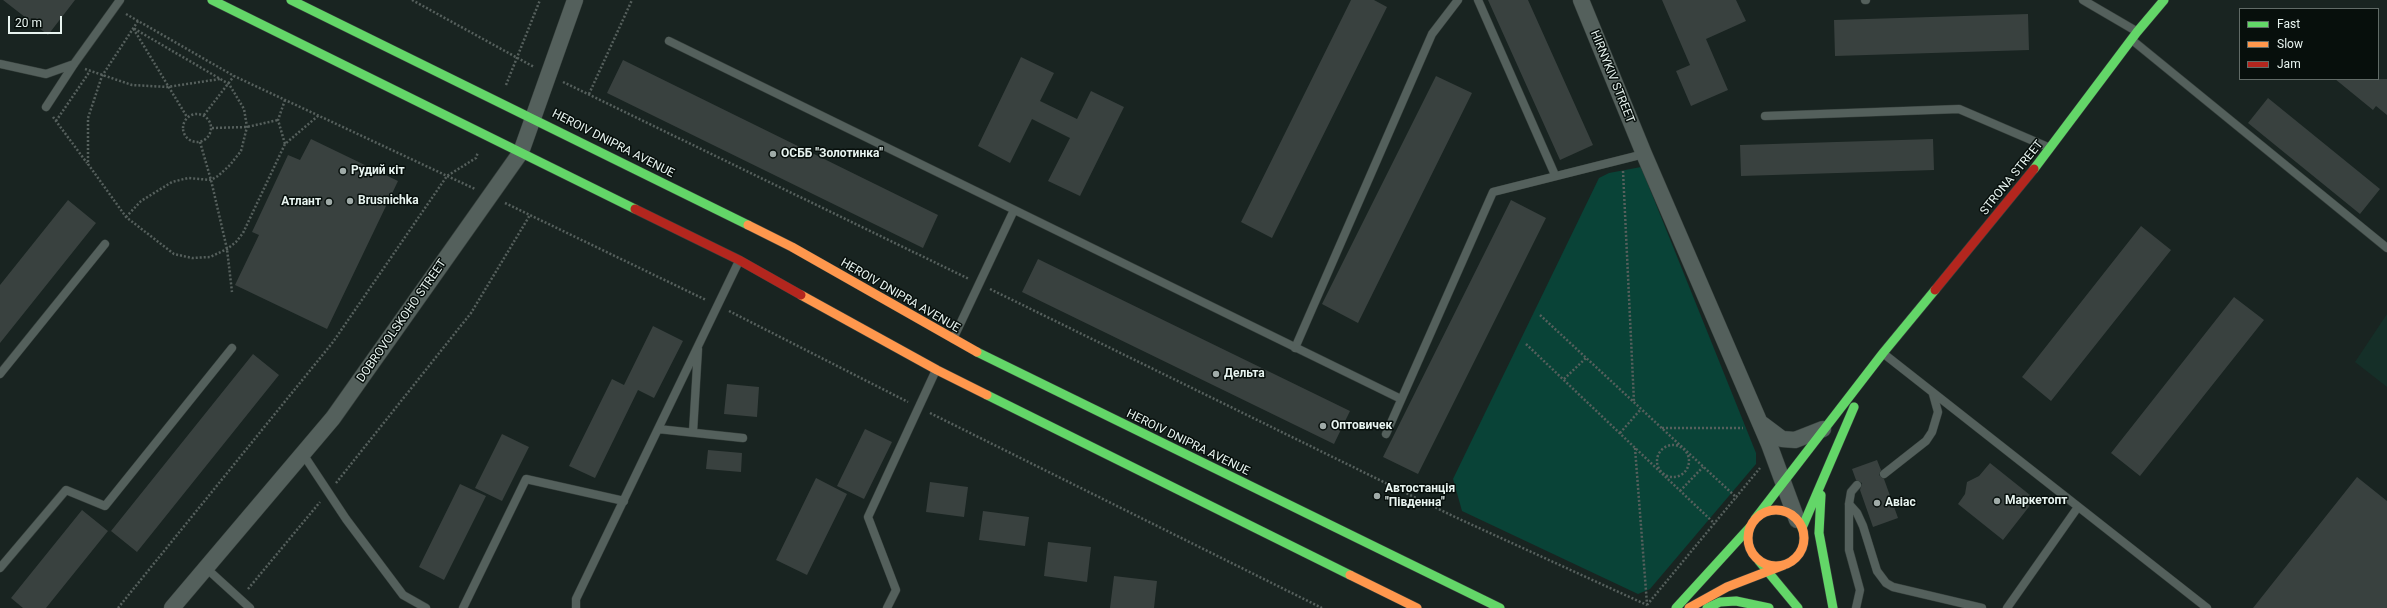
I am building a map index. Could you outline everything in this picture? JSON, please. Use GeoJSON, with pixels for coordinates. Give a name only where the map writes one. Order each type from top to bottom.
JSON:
{"type":"FeatureCollection","features":[{"type":"Feature","properties":{"kind":"street"},"geometry":{"type":"LineString","coordinates":[[212,0],[739,260],[937,370],[1417,608]]}},
{"type":"Feature","properties":{"kind":"street","name":"HEROIV DNIPRA AVENUE"},"geometry":{"type":"LineString","coordinates":[[291,0],[304,3],[792,247],[953,340],[1500,608]]}},
{"type":"Feature","properties":{"kind":"street","name":"DOBROVOLSKOHO STREET"},"geometry":{"type":"LineString","coordinates":[[172,608],[333,418],[521,152],[575,0]]}},
{"type":"Feature","properties":{"kind":"street","name":"HIRNYKIV STREET"},"geometry":{"type":"LineString","coordinates":[[1581,0],[1752,425],[1769,444]]}},
{"type":"Feature","properties":{"kind":"street","name":"STRONA STREET"},"geometry":{"type":"LineString","coordinates":[[1874,367],[1883,353],[2051,149],[2134,35],[2164,0]]}},
{"type":"Feature","properties":{"kind":"street"},"geometry":{"type":"LineString","coordinates":[[1676,608],[1755,519],[1874,367]]}},
{"type":"Feature","properties":{"kind":"street"},"geometry":{"type":"LineString","coordinates":[[1689,608],[1727,587],[1785,564],[1799,554],[1801,528],[1827,465],[1874,367]]}},
{"type":"Feature","properties":{"kind":"street"},"geometry":{"type":"LineString","coordinates":[[1752,425],[1782,439],[1795,440],[1807,437],[1826,428]]}},
{"type":"Feature","properties":{"kind":"street"},"geometry":{"type":"LineString","coordinates":[[1769,444],[1811,558]]}},
{"type":"Feature","properties":{"kind":"street"},"geometry":{"type":"LineString","coordinates":[[1769,444],[1773,470],[1770,490],[1755,519],[1748,545],[1798,608]]}},
{"type":"Feature","properties":{"kind":"street"},"geometry":{"type":"LineString","coordinates":[[1827,465],[1820,500],[1819,533],[1825,573],[1833,608]]}},
{"type":"Feature","properties":{"kind":"street"},"geometry":{"type":"LineString","coordinates":[[1755,519],[1771,510],[1790,514],[1801,528]]}},
{"type":"Feature","properties":{"kind":"street"},"geometry":{"type":"LineString","coordinates":[[1759,560],[1776,566],[1785,564]]}},
{"type":"Feature","properties":{"kind":"street"},"geometry":{"type":"LineString","coordinates":[[1816,572],[1828,608]]}},
{"type":"Feature","properties":{"kind":"street"},"geometry":{"type":"LineString","coordinates":[[1707,608],[1720,602],[1736,601],[1769,608]]}},
{"type":"Feature","properties":{"kind":"lane"},"geometry":{"type":"LineString","coordinates":[[46,107],[74,64],[120,0]]}},
{"type":"Feature","properties":{"kind":"lane"},"geometry":{"type":"LineString","coordinates":[[1295,348],[1432,34],[1458,0]]}},
{"type":"Feature","properties":{"kind":"lane"},"geometry":{"type":"LineString","coordinates":[[1478,0],[1555,175]]}},
{"type":"Feature","properties":{"kind":"lane"},"geometry":{"type":"LineString","coordinates":[[2083,0],[2134,35],[2387,248]]}},
{"type":"Feature","properties":{"kind":"lane"},"geometry":{"type":"LineString","coordinates":[[669,41],[1401,399]]}},
{"type":"Feature","properties":{"kind":"lane"},"geometry":{"type":"LineString","coordinates":[[0,64],[46,74],[74,64]]}},
{"type":"Feature","properties":{"kind":"lane"},"geometry":{"type":"LineString","coordinates":[[1765,116],[1959,109],[2051,149]]}},
{"type":"Feature","properties":{"kind":"lane"},"geometry":{"type":"LineString","coordinates":[[1386,434],[1493,192],[1555,175],[1644,154]]}},
{"type":"Feature","properties":{"kind":"lane"},"geometry":{"type":"LineString","coordinates":[[953,340],[1014,210]]}},
{"type":"Feature","properties":{"kind":"lane"},"geometry":{"type":"LineString","coordinates":[[0,374],[105,244]]}},
{"type":"Feature","properties":{"kind":"lane"},"geometry":{"type":"LineString","coordinates":[[576,608],[576,599],[739,260]]}},
{"type":"Feature","properties":{"kind":"lane"},"geometry":{"type":"LineString","coordinates":[[693,432],[698,344]]}},
{"type":"Feature","properties":{"kind":"lane"},"geometry":{"type":"LineString","coordinates":[[0,568],[66,490],[104,506],[232,348]]}},
{"type":"Feature","properties":{"kind":"lane"},"geometry":{"type":"LineString","coordinates":[[1883,353],[2207,608]]}},
{"type":"Feature","properties":{"kind":"lane"},"geometry":{"type":"LineString","coordinates":[[887,608],[896,590],[868,517],[937,370]]}},
{"type":"Feature","properties":{"kind":"lane"},"geometry":{"type":"LineString","coordinates":[[1884,474],[1926,441],[1932,432],[1938,412],[1931,392]]}},
{"type":"Feature","properties":{"kind":"lane"},"geometry":{"type":"LineString","coordinates":[[658,429],[743,438]]}},
{"type":"Feature","properties":{"kind":"lane"},"geometry":{"type":"LineString","coordinates":[[303,454],[328,492],[403,595],[426,608]]}},
{"type":"Feature","properties":{"kind":"lane"},"geometry":{"type":"LineString","coordinates":[[463,608],[526,479],[624,500]]}},
{"type":"Feature","properties":{"kind":"lane"},"geometry":{"type":"LineString","coordinates":[[1856,608],[1860,590],[1849,550],[1849,504],[1851,492],[1857,485]]}},
{"type":"Feature","properties":{"kind":"lane"},"geometry":{"type":"LineString","coordinates":[[1849,504],[1857,513],[1863,526],[1877,571],[1886,583],[1893,587],[1982,608]]}},
{"type":"Feature","properties":{"kind":"lane"},"geometry":{"type":"LineString","coordinates":[[2007,608],[2078,507]]}},
{"type":"Feature","properties":{"kind":"lane"},"geometry":{"type":"LineString","coordinates":[[206,568],[250,608]]}},
{"type":"Feature","properties":{"kind":"path"},"geometry":{"type":"LineString","coordinates":[[412,0],[549,76],[589,94],[979,284],[1441,511],[1647,605]]}},
{"type":"Feature","properties":{"kind":"path"},"geometry":{"type":"LineString","coordinates":[[589,94],[632,0]]}},
{"type":"Feature","properties":{"kind":"path"},"geometry":{"type":"LineString","coordinates":[[88,164],[88,118],[102,76],[138,21]]}},
{"type":"Feature","properties":{"kind":"path"},"geometry":{"type":"LineString","coordinates":[[126,217],[141,201],[172,182],[188,178],[212,180],[224,172],[244,144],[247,127],[244,109],[229,84],[133,28]]}},
{"type":"Feature","properties":{"kind":"path"},"geometry":{"type":"LineString","coordinates":[[133,28],[167,87],[187,117]]}},
{"type":"Feature","properties":{"kind":"path"},"geometry":{"type":"LineString","coordinates":[[74,64],[102,76],[132,85],[167,87],[221,79]]}},
{"type":"Feature","properties":{"kind":"path"},"geometry":{"type":"LineString","coordinates":[[56,121],[90,71]]}},
{"type":"Feature","properties":{"kind":"path"},"geometry":{"type":"LineString","coordinates":[[204,115],[234,76]]}},
{"type":"Feature","properties":{"kind":"path"},"geometry":{"type":"LineString","coordinates":[[285,100],[278,120],[286,144]]}},
{"type":"Feature","properties":{"kind":"path"},"geometry":{"type":"LineString","coordinates":[[46,107],[126,217],[174,254],[192,258],[210,257],[227,250],[243,232],[286,144],[319,115]]}},
{"type":"Feature","properties":{"kind":"path"},"geometry":{"type":"LineString","coordinates":[[198,113],[204,115],[210,122],[212,128],[209,137],[200,142],[194,142],[184,135],[183,123],[187,117],[198,113]]}},
{"type":"Feature","properties":{"kind":"path"},"geometry":{"type":"LineString","coordinates":[[212,128],[247,127],[278,120]]}},
{"type":"Feature","properties":{"kind":"path"},"geometry":{"type":"LineString","coordinates":[[200,142],[212,180],[227,250],[232,292]]}},
{"type":"Feature","properties":{"kind":"path"},"geometry":{"type":"LineString","coordinates":[[1623,159],[1634,402]]}},
{"type":"Feature","properties":{"kind":"path"},"geometry":{"type":"LineString","coordinates":[[118,608],[333,342],[447,176]]}},
{"type":"Feature","properties":{"kind":"path"},"geometry":{"type":"LineString","coordinates":[[240,599],[328,492],[471,313],[530,215]]}},
{"type":"Feature","properties":{"kind":"path"},"geometry":{"type":"LineString","coordinates":[[1540,315],[1737,498]]}},
{"type":"Feature","properties":{"kind":"path"},"geometry":{"type":"LineString","coordinates":[[1526,344],[1715,524]]}},
{"type":"Feature","properties":{"kind":"path"},"geometry":{"type":"LineString","coordinates":[[1564,379],[1586,358]]}},
{"type":"Feature","properties":{"kind":"path"},"geometry":{"type":"LineString","coordinates":[[1620,433],[1641,409]]}},
{"type":"Feature","properties":{"kind":"path"},"geometry":{"type":"LineString","coordinates":[[1662,428],[1752,425]]}},
{"type":"Feature","properties":{"kind":"path"},"geometry":{"type":"LineString","coordinates":[[1672,445],[1684,449],[1690,460],[1685,472],[1674,478],[1662,473],[1656,462],[1661,450],[1672,445]]}},
{"type":"Feature","properties":{"kind":"path"},"geometry":{"type":"LineString","coordinates":[[1635,448],[1647,605]]}},
{"type":"Feature","properties":{"kind":"path"},"geometry":{"type":"LineString","coordinates":[[1647,605],[1737,498],[1762,465]]}},
{"type":"Feature","properties":{"kind":"path"},"geometry":{"type":"LineString","coordinates":[[1680,491],[1703,467]]}},
{"type":"Feature","properties":{"kind":"shaded area"},"geometry":{"type":"Polygon","coordinates":[[[2387,314],[2387,387],[2355,362],[2387,314]]]}},
{"type":"Feature","properties":{"kind":"green space"},"geometry":{"type":"Polygon","coordinates":[[[1641,167],[1756,453],[1756,464],[1650,589],[1638,594],[1462,511],[1453,479],[1599,178],[1609,173],[1641,167]]]}},
{"type":"Feature","properties":{"kind":"building"},"geometry":{"type":"Polygon","coordinates":[[[3,0],[75,0],[48,35],[3,0]]]}},
{"type":"Feature","properties":{"kind":"building"},"geometry":{"type":"Polygon","coordinates":[[[1351,0],[1374,0],[1387,7],[1272,238],[1241,222],[1351,0]]]}},
{"type":"Feature","properties":{"kind":"building"},"geometry":{"type":"Polygon","coordinates":[[[1488,0],[1528,0],[1593,145],[1560,160],[1488,0]]]}},
{"type":"Feature","properties":{"kind":"building"},"geometry":{"type":"Polygon","coordinates":[[[1662,0],[1736,0],[1746,21],[1706,39],[1728,90],[1691,106],[1676,71],[1690,65],[1662,0]]]}},
{"type":"Feature","properties":{"kind":"building"},"geometry":{"type":"Polygon","coordinates":[[[2028,14],[2029,50],[1835,56],[1834,20],[2028,14]]]}},
{"type":"Feature","properties":{"kind":"building"},"geometry":{"type":"Polygon","coordinates":[[[1021,57],[1054,73],[1040,101],[1077,119],[1091,91],[1124,107],[1080,196],[1048,181],[1070,138],[1032,119],[1010,163],[978,146],[1021,57]]]}},
{"type":"Feature","properties":{"kind":"building","name":"ОСББ \"Золотинка\""},"geometry":{"type":"Polygon","coordinates":[[[623,60],[938,215],[923,248],[607,93],[623,60]]]}},
{"type":"Feature","properties":{"kind":"building"},"geometry":{"type":"Polygon","coordinates":[[[1436,76],[1472,93],[1358,323],[1322,304],[1436,76]]]}},
{"type":"Feature","properties":{"kind":"building"},"geometry":{"type":"Polygon","coordinates":[[[2387,79],[2387,115],[2376,106],[2373,110],[2336,80],[2387,79]]]}},
{"type":"Feature","properties":{"kind":"building"},"geometry":{"type":"Polygon","coordinates":[[[2268,98],[2380,189],[2360,214],[2248,123],[2268,98]]]}},
{"type":"Feature","properties":{"kind":"building"},"geometry":{"type":"Polygon","coordinates":[[[311,139],[398,181],[327,329],[235,285],[259,235],[252,232],[288,155],[300,160],[311,139]]]}},
{"type":"Feature","properties":{"kind":"building"},"geometry":{"type":"Polygon","coordinates":[[[1933,139],[1934,170],[1741,176],[1740,145],[1933,139]]]}},
{"type":"Feature","properties":{"kind":"building"},"geometry":{"type":"Polygon","coordinates":[[[68,200],[96,223],[0,343],[0,285],[68,200]]]}},
{"type":"Feature","properties":{"kind":"building"},"geometry":{"type":"Polygon","coordinates":[[[1511,200],[1546,218],[1418,474],[1383,457],[1511,200]]]}},
{"type":"Feature","properties":{"kind":"building"},"geometry":{"type":"Polygon","coordinates":[[[2141,226],[2171,250],[2051,401],[2022,377],[2141,226]]]}},
{"type":"Feature","properties":{"kind":"building"},"geometry":{"type":"Polygon","coordinates":[[[1038,259],[1350,411],[1334,444],[1022,292],[1038,259]]]}},
{"type":"Feature","properties":{"kind":"building"},"geometry":{"type":"Polygon","coordinates":[[[2234,297],[2264,320],[2140,476],[2111,453],[2234,297]]]}},
{"type":"Feature","properties":{"kind":"building"},"geometry":{"type":"Polygon","coordinates":[[[653,326],[683,341],[654,398],[638,390],[595,478],[569,466],[612,379],[624,385],[653,326]]]}},
{"type":"Feature","properties":{"kind":"building"},"geometry":{"type":"Polygon","coordinates":[[[253,354],[279,375],[137,552],[111,531],[253,354]]]}},
{"type":"Feature","properties":{"kind":"building"},"geometry":{"type":"Polygon","coordinates":[[[727,384],[759,387],[757,417],[724,414],[727,384]]]}},
{"type":"Feature","properties":{"kind":"building"},"geometry":{"type":"Polygon","coordinates":[[[865,429],[892,442],[864,499],[837,486],[865,429]]]}},
{"type":"Feature","properties":{"kind":"building"},"geometry":{"type":"Polygon","coordinates":[[[502,434],[529,447],[502,501],[475,488],[502,434]]]}},
{"type":"Feature","properties":{"kind":"building"},"geometry":{"type":"Polygon","coordinates":[[[708,450],[742,453],[741,472],[706,469],[708,450]]]}},
{"type":"Feature","properties":{"kind":"building"},"geometry":{"type":"Polygon","coordinates":[[[1877,460],[1881,470],[1879,475],[1884,479],[1898,518],[1873,527],[1860,490],[1862,483],[1856,480],[1852,469],[1877,460]]]}},
{"type":"Feature","properties":{"kind":"building","name":"Маркетопт"},"geometry":{"type":"Polygon","coordinates":[[[1990,463],[2035,499],[2003,540],[1958,504],[1965,494],[1967,482],[1979,476],[1990,463]]]}},
{"type":"Feature","properties":{"kind":"building"},"geometry":{"type":"Polygon","coordinates":[[[2357,477],[2387,501],[2387,608],[2253,608],[2357,477]]]}},
{"type":"Feature","properties":{"kind":"building"},"geometry":{"type":"Polygon","coordinates":[[[816,478],[847,494],[807,575],[776,560],[816,478]]]}},
{"type":"Feature","properties":{"kind":"building"},"geometry":{"type":"Polygon","coordinates":[[[930,482],[968,487],[964,517],[926,512],[930,482]]]}},
{"type":"Feature","properties":{"kind":"building"},"geometry":{"type":"Polygon","coordinates":[[[460,484],[486,496],[444,580],[419,567],[460,484]]]}},
{"type":"Feature","properties":{"kind":"building"},"geometry":{"type":"Polygon","coordinates":[[[82,510],[108,531],[46,608],[23,608],[11,598],[82,510]]]}},
{"type":"Feature","properties":{"kind":"building"},"geometry":{"type":"Polygon","coordinates":[[[983,511],[1029,517],[1025,546],[979,540],[983,511]]]}},
{"type":"Feature","properties":{"kind":"building"},"geometry":{"type":"Polygon","coordinates":[[[1048,542],[1091,547],[1087,582],[1044,576],[1048,542]]]}},
{"type":"Feature","properties":{"kind":"building"},"geometry":{"type":"Polygon","coordinates":[[[1114,576],[1157,581],[1154,608],[1110,608],[1114,576]]]}},
{"type":"Feature","properties":{"kind":"traffic: fast"},"geometry":{"type":"LineString","coordinates":[[212,0],[635,209]]}},
{"type":"Feature","properties":{"kind":"traffic: fast"},"geometry":{"type":"LineString","coordinates":[[291,0],[748,225]]}},
{"type":"Feature","properties":{"kind":"traffic: fast"},"geometry":{"type":"LineString","coordinates":[[2034,169],[2137,32],[2164,0]]}},
{"type":"Feature","properties":{"kind":"traffic: fast"},"geometry":{"type":"LineString","coordinates":[[1755,519],[1883,353],[1935,290]]}},
{"type":"Feature","properties":{"kind":"traffic: fast"},"geometry":{"type":"LineString","coordinates":[[977,352],[1500,608]]}},
{"type":"Feature","properties":{"kind":"traffic: fast"},"geometry":{"type":"LineString","coordinates":[[987,395],[1350,575]]}},
{"type":"Feature","properties":{"kind":"traffic: fast"},"geometry":{"type":"LineString","coordinates":[[1802,528],[1854,407]]}},
{"type":"Feature","properties":{"kind":"traffic: fast"},"geometry":{"type":"LineString","coordinates":[[1821,495],[1819,533],[1833,608]]}},
{"type":"Feature","properties":{"kind":"traffic: fast"},"geometry":{"type":"LineString","coordinates":[[1676,608],[1750,527]]}},
{"type":"Feature","properties":{"kind":"traffic: fast"},"geometry":{"type":"LineString","coordinates":[[1759,561],[1798,608]]}},
{"type":"Feature","properties":{"kind":"traffic: fast"},"geometry":{"type":"LineString","coordinates":[[1707,608],[1720,602],[1736,601],[1769,608]]}},
{"type":"Feature","properties":{"kind":"traffic: slow"},"geometry":{"type":"LineString","coordinates":[[748,225],[792,247],[977,352]]}},
{"type":"Feature","properties":{"kind":"traffic: slow"},"geometry":{"type":"LineString","coordinates":[[801,295],[937,370],[987,395]]}},
{"type":"Feature","properties":{"kind":"traffic: slow"},"geometry":{"type":"LineString","coordinates":[[1776,510],[1787,512],[1796,518],[1802,527],[1804,538],[1802,549],[1796,558],[1787,564],[1776,566],[1765,564],[1756,558],[1750,549],[1748,538],[1750,527],[1756,518],[1765,512],[1776,510]]}},
{"type":"Feature","properties":{"kind":"traffic: slow"},"geometry":{"type":"LineString","coordinates":[[1689,608],[1727,587],[1784,565]]}},
{"type":"Feature","properties":{"kind":"traffic: slow"},"geometry":{"type":"LineString","coordinates":[[1350,575],[1417,608]]}},
{"type":"Feature","properties":{"kind":"traffic: jam"},"geometry":{"type":"LineString","coordinates":[[1935,290],[2034,169]]}},
{"type":"Feature","properties":{"kind":"traffic: jam"},"geometry":{"type":"LineString","coordinates":[[635,209],[739,260],[801,295]]}},
{"type":"Feature","properties":{"kind":"place","name":"ОСББ \"Золотинка\""},"geometry":{"type":"Point","coordinates":[773,154]}},
{"type":"Feature","properties":{"kind":"place","name":"Рудий кіт"},"geometry":{"type":"Point","coordinates":[343,171]}},
{"type":"Feature","properties":{"kind":"place","name":"Brusnichka"},"geometry":{"type":"Point","coordinates":[350,201]}},
{"type":"Feature","properties":{"kind":"place","name":"Атлант"},"geometry":{"type":"Point","coordinates":[329,202]}},
{"type":"Feature","properties":{"kind":"place","name":"Дельта"},"geometry":{"type":"Point","coordinates":[1216,374]}},
{"type":"Feature","properties":{"kind":"place","name":"Оптовичек"},"geometry":{"type":"Point","coordinates":[1323,426]}},
{"type":"Feature","properties":{"kind":"place","name":"Автостанція \"Південна\""},"geometry":{"type":"Point","coordinates":[1377,496]}},
{"type":"Feature","properties":{"kind":"place","name":"Маркетопт"},"geometry":{"type":"Point","coordinates":[1997,501]}},
{"type":"Feature","properties":{"kind":"place","name":"Авіас"},"geometry":{"type":"Point","coordinates":[1877,503]}}]}
